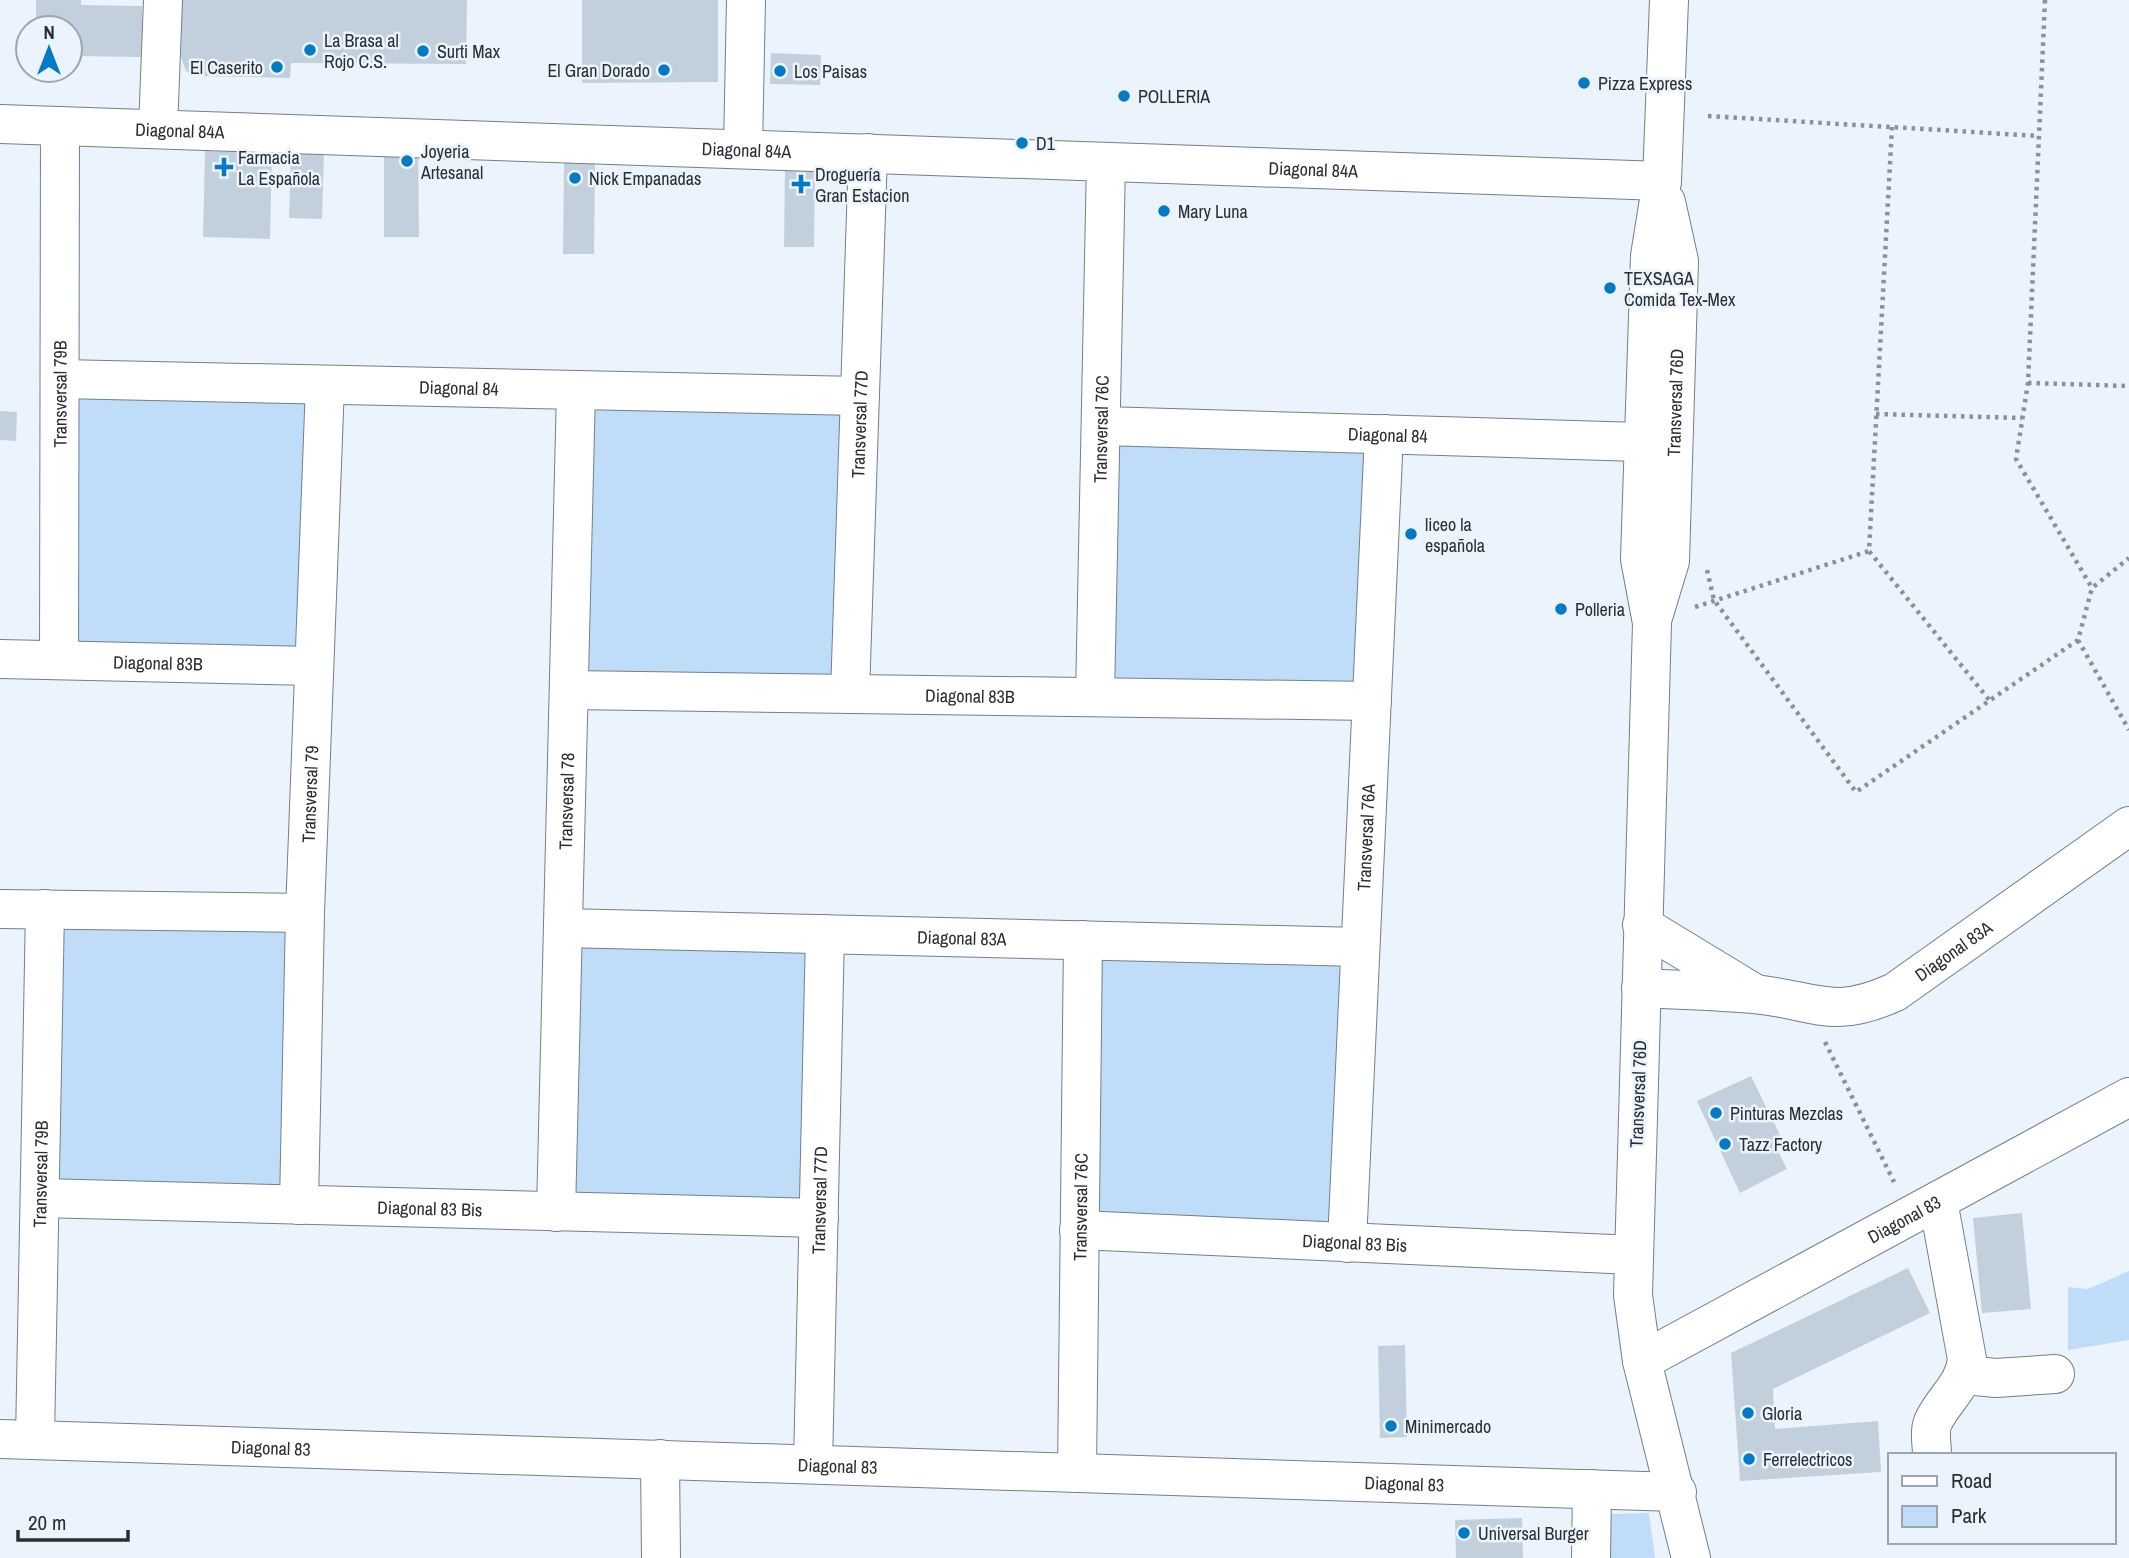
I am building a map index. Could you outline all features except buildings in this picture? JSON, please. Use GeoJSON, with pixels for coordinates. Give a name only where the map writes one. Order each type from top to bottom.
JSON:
{"type":"FeatureCollection","features":[{"type":"Feature","properties":{"kind":"street"},"geometry":{"type":"LineString","coordinates":[[158,129],[163,0]]}},
{"type":"Feature","properties":{"kind":"street"},"geometry":{"type":"LineString","coordinates":[[743,149],[746,0]]}},
{"type":"Feature","properties":{"kind":"street","name":"Transversal 76D"},"geometry":{"type":"LineString","coordinates":[[1669,0],[1662,181],[1650,256],[1659,442],[1670,561],[1652,623],[1633,1295],[1643,1361],[1691,1558]]}},
{"type":"Feature","properties":{"kind":"street","name":"Diagonal 84A"},"geometry":{"type":"LineString","coordinates":[[0,124],[1662,181]]}},
{"type":"Feature","properties":{"kind":"street","name":"Transversal 79B"},"geometry":{"type":"LineString","coordinates":[[59,660],[60,126]]}},
{"type":"Feature","properties":{"kind":"street","name":"Transversal 77D"},"geometry":{"type":"LineString","coordinates":[[850,694],[868,153]]}},
{"type":"Feature","properties":{"kind":"street","name":"Transversal 76C"},"geometry":{"type":"LineString","coordinates":[[1096,697],[1106,162]]}},
{"type":"Feature","properties":{"kind":"street","name":"Diagonal 84"},"geometry":{"type":"LineString","coordinates":[[60,379],[860,396]]}},
{"type":"Feature","properties":{"kind":"street","name":"Transversal 79"},"geometry":{"type":"LineString","coordinates":[[299,1205],[305,913],[325,385]]}},
{"type":"Feature","properties":{"kind":"street","name":"Transversal 78"},"geometry":{"type":"LineString","coordinates":[[556,1212],[576,390]]}},
{"type":"Feature","properties":{"kind":"street","name":"Diagonal 84"},"geometry":{"type":"LineString","coordinates":[[1103,426],[1659,442]]}},
{"type":"Feature","properties":{"kind":"street","name":"Transversal 76A"},"geometry":{"type":"LineString","coordinates":[[1347,1242],[1384,434]]}},
{"type":"Feature","properties":{"kind":"street","name":"Diagonal 83B"},"geometry":{"type":"LineString","coordinates":[[0,659],[314,666]]}},
{"type":"Feature","properties":{"kind":"street","name":"Diagonal 83B"},"geometry":{"type":"LineString","coordinates":[[569,690],[1372,701]]}},
{"type":"Feature","properties":{"kind":"street","name":"Diagonal 83A"},"geometry":{"type":"LineString","coordinates":[[1641,988],[1756,994],[1837,1009],[1870,1003],[1895,992],[2129,826]]}},
{"type":"Feature","properties":{"kind":"street"},"geometry":{"type":"LineString","coordinates":[[0,909],[305,913]]}},
{"type":"Feature","properties":{"kind":"street","name":"Transversal 79B"},"geometry":{"type":"LineString","coordinates":[[17,1439],[40,1198],[44,909]]}},
{"type":"Feature","properties":{"kind":"street","name":"Diagonal 83A"},"geometry":{"type":"LineString","coordinates":[[1643,925],[1756,994]]}},
{"type":"Feature","properties":{"kind":"street","name":"Diagonal 83A"},"geometry":{"type":"LineString","coordinates":[[563,928],[1360,947]]}},
{"type":"Feature","properties":{"kind":"street","name":"Transversal 77D"},"geometry":{"type":"LineString","coordinates":[[813,1464],[825,934]]}},
{"type":"Feature","properties":{"kind":"street","name":"Transversal 76C"},"geometry":{"type":"LineString","coordinates":[[1077,1473],[1083,940]]}},
{"type":"Feature","properties":{"kind":"street","name":"Diagonal 83"},"geometry":{"type":"LineString","coordinates":[[1643,1361],[2129,1097]]}},
{"type":"Feature","properties":{"kind":"street","name":"Diagonal 83 Bis"},"geometry":{"type":"LineString","coordinates":[[40,1198],[819,1218]]}},
{"type":"Feature","properties":{"kind":"street"},"geometry":{"type":"LineString","coordinates":[[1924,1209],[1967,1359],[1965,1375],[1932,1424],[1931,1453]]}},
{"type":"Feature","properties":{"kind":"street","name":"Diagonal 83 Bis"},"geometry":{"type":"LineString","coordinates":[[1079,1230],[1633,1255]]}},
{"type":"Feature","properties":{"kind":"street"},"geometry":{"type":"LineString","coordinates":[[1965,1375],[1996,1378],[2055,1374]]}},
{"type":"Feature","properties":{"kind":"street","name":"Diagonal 83"},"geometry":{"type":"LineString","coordinates":[[17,1439],[1676,1492]]}},
{"type":"Feature","properties":{"kind":"street"},"geometry":{"type":"LineString","coordinates":[[660,1460],[662,1558]]}},
{"type":"Feature","properties":{"kind":"street"},"geometry":{"type":"LineString","coordinates":[[1591,1558],[1592,1489]]}},
{"type":"Feature","properties":{"kind":"path"},"geometry":{"type":"LineString","coordinates":[[2045,0],[2028,383],[2016,459],[2092,588]]}},
{"type":"Feature","properties":{"kind":"path"},"geometry":{"type":"LineString","coordinates":[[1708,116],[2039,136]]}},
{"type":"Feature","properties":{"kind":"path"},"geometry":{"type":"LineString","coordinates":[[1892,127],[1869,551],[1990,701]]}},
{"type":"Feature","properties":{"kind":"path"},"geometry":{"type":"LineString","coordinates":[[2028,383],[2129,386]]}},
{"type":"Feature","properties":{"kind":"path"},"geometry":{"type":"LineString","coordinates":[[1877,414],[2022,418]]}},
{"type":"Feature","properties":{"kind":"path"},"geometry":{"type":"LineString","coordinates":[[1652,623],[1714,600],[1869,551]]}},
{"type":"Feature","properties":{"kind":"path"},"geometry":{"type":"LineString","coordinates":[[1706,567],[1714,600],[1856,792],[2078,640],[2092,588],[2129,558]]}},
{"type":"Feature","properties":{"kind":"path"},"geometry":{"type":"LineString","coordinates":[[2078,640],[2129,730]]}},
{"type":"Feature","properties":{"kind":"path"},"geometry":{"type":"LineString","coordinates":[[1806,1004],[1924,1209]]}},
{"type":"Feature","properties":{"kind":"green space"},"geometry":{"type":"Polygon","coordinates":[[[60,379],[325,385],[314,666],[59,660],[60,379]]]}},
{"type":"Feature","properties":{"kind":"green space"},"geometry":{"type":"Polygon","coordinates":[[[576,390],[860,396],[850,694],[569,690],[576,390]]]}},
{"type":"Feature","properties":{"kind":"green space"},"geometry":{"type":"Polygon","coordinates":[[[1103,426],[1384,434],[1372,701],[1095,697],[1103,426]]]}},
{"type":"Feature","properties":{"kind":"green space"},"geometry":{"type":"Polygon","coordinates":[[[45,909],[305,913],[299,1205],[40,1198],[45,909]]]}},
{"type":"Feature","properties":{"kind":"green space"},"geometry":{"type":"Polygon","coordinates":[[[563,928],[825,934],[819,1218],[556,1212],[563,928]]]}},
{"type":"Feature","properties":{"kind":"green space"},"geometry":{"type":"Polygon","coordinates":[[[1083,940],[1360,947],[1347,1243],[1079,1230],[1083,940]]]}},
{"type":"Feature","properties":{"kind":"green space"},"geometry":{"type":"Polygon","coordinates":[[[2129,1271],[2129,1340],[2068,1350],[2068,1287],[2088,1289],[2129,1271]]]}},
{"type":"Feature","properties":{"kind":"green space"},"geometry":{"type":"Polygon","coordinates":[[[1649,1513],[1655,1558],[1606,1558],[1607,1514],[1649,1513]]]}},
{"type":"Feature","properties":{"kind":"place","name":"La Brasa al Rojo C.S."},"geometry":{"type":"Point","coordinates":[310,50]}},
{"type":"Feature","properties":{"kind":"place","name":"Surti Max"},"geometry":{"type":"Point","coordinates":[423,51]}},
{"type":"Feature","properties":{"kind":"place","name":"El Caserito"},"geometry":{"type":"Point","coordinates":[277,67]}},
{"type":"Feature","properties":{"kind":"place","name":"El Gran Dorado"},"geometry":{"type":"Point","coordinates":[664,70]}},
{"type":"Feature","properties":{"kind":"place","name":"Los Paisas"},"geometry":{"type":"Point","coordinates":[780,71]}},
{"type":"Feature","properties":{"kind":"place","name":"Pizza Express"},"geometry":{"type":"Point","coordinates":[1584,83]}},
{"type":"Feature","properties":{"kind":"place","name":"POLLERIA"},"geometry":{"type":"Point","coordinates":[1124,96]}},
{"type":"Feature","properties":{"kind":"place","name":"D1"},"geometry":{"type":"Point","coordinates":[1022,143]}},
{"type":"Feature","properties":{"kind":"place","name":"Joyeria Artesanal"},"geometry":{"type":"Point","coordinates":[407,161]}},
{"type":"Feature","properties":{"kind":"place","name":"Farmacia La Española"},"geometry":{"type":"Point","coordinates":[224,167]}},
{"type":"Feature","properties":{"kind":"place","name":"Nick Empanadas"},"geometry":{"type":"Point","coordinates":[575,178]}},
{"type":"Feature","properties":{"kind":"place","name":"Droguería Gran Estacion"},"geometry":{"type":"Point","coordinates":[801,184]}},
{"type":"Feature","properties":{"kind":"place","name":"Mary Luna"},"geometry":{"type":"Point","coordinates":[1164,211]}},
{"type":"Feature","properties":{"kind":"place","name":"TEXSAGA Comida Tex-Mex"},"geometry":{"type":"Point","coordinates":[1610,288]}},
{"type":"Feature","properties":{"kind":"place","name":"liceo la española"},"geometry":{"type":"Point","coordinates":[1411,534]}},
{"type":"Feature","properties":{"kind":"place","name":"Polleria"},"geometry":{"type":"Point","coordinates":[1561,609]}},
{"type":"Feature","properties":{"kind":"place","name":"Pinturas Mezclas"},"geometry":{"type":"Point","coordinates":[1716,1113]}},
{"type":"Feature","properties":{"kind":"place","name":"Tazz Factory"},"geometry":{"type":"Point","coordinates":[1725,1144]}},
{"type":"Feature","properties":{"kind":"place","name":"Gloria"},"geometry":{"type":"Point","coordinates":[1748,1413]}},
{"type":"Feature","properties":{"kind":"place","name":"Minimercado"},"geometry":{"type":"Point","coordinates":[1391,1426]}},
{"type":"Feature","properties":{"kind":"place","name":"Ferrelectricos"},"geometry":{"type":"Point","coordinates":[1749,1459]}},
{"type":"Feature","properties":{"kind":"place","name":"Universal Burger"},"geometry":{"type":"Point","coordinates":[1464,1533]}}]}
